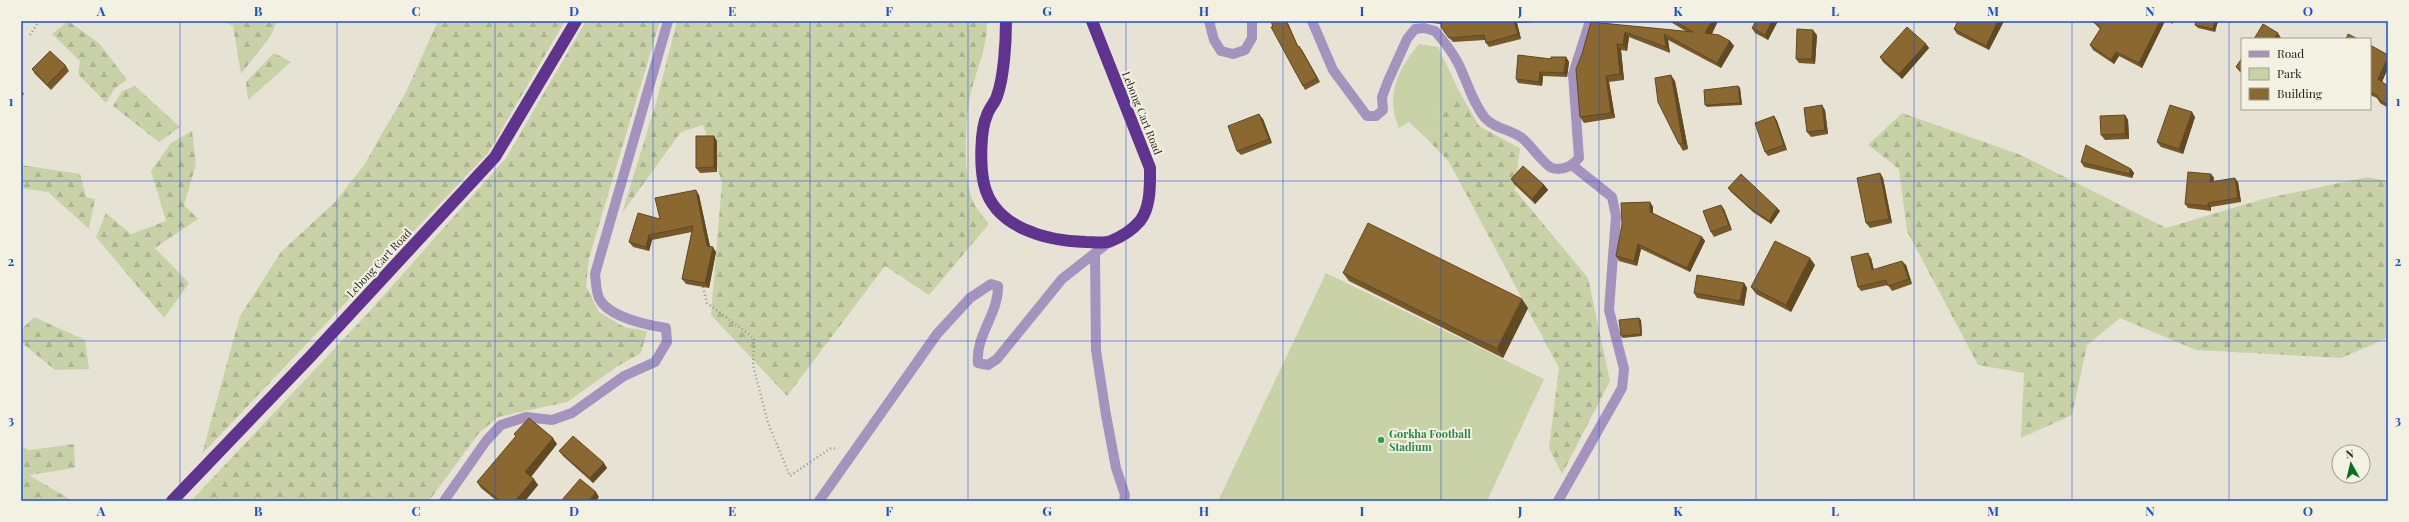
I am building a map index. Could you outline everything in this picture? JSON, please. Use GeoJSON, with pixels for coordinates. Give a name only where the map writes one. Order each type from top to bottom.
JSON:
{"type":"FeatureCollection","features":[{"type":"Feature","properties":{"kind":"highway","name":"Lebong Cart Road"},"geometry":{"type":"LineString","coordinates":[[172,501],[310,357],[495,157],[576,21]]}},
{"type":"Feature","properties":{"kind":"highway","name":"Lebong Cart Road"},"geometry":{"type":"LineString","coordinates":[[1006,21],[1006,43],[997,96],[986,116],[981,158],[984,184],[992,206],[1014,224],[1040,236],[1073,242],[1109,242],[1128,232],[1141,220],[1150,194],[1150,168],[1092,21]]}},
{"type":"Feature","properties":{"kind":"street"},"geometry":{"type":"LineString","coordinates":[[444,501],[486,441],[501,425],[526,417],[552,420],[572,413],[624,376],[655,362],[667,342],[666,328],[644,324],[616,314],[599,299],[596,274],[668,21]]}},
{"type":"Feature","properties":{"kind":"street"},"geometry":{"type":"LineString","coordinates":[[1209,21],[1214,40],[1221,51],[1233,54],[1245,50],[1252,38],[1252,21]]}},
{"type":"Feature","properties":{"kind":"street"},"geometry":{"type":"LineString","coordinates":[[1312,21],[1333,70],[1367,116],[1376,116],[1383,110],[1382,97],[1407,39],[1415,29],[1424,28],[1435,31],[1458,63],[1477,107],[1495,127],[1509,130],[1523,139],[1551,167],[1561,169],[1572,165],[1578,158],[1579,146],[1573,74],[1590,21]]}},
{"type":"Feature","properties":{"kind":"street"},"geometry":{"type":"LineString","coordinates":[[1558,501],[1622,388],[1624,369],[1609,310],[1616,216],[1612,197],[1572,165]]}},
{"type":"Feature","properties":{"kind":"street"},"geometry":{"type":"LineString","coordinates":[[820,501],[936,334],[970,298],[991,284],[998,286],[998,297],[977,352],[978,363],[988,364],[997,359],[1062,279],[1109,242]]}},
{"type":"Feature","properties":{"kind":"street"},"geometry":{"type":"LineString","coordinates":[[1095,254],[1096,350],[1116,468],[1125,495],[1124,501]]}},
{"type":"Feature","properties":{"kind":"path"},"geometry":{"type":"LineString","coordinates":[[30,35],[39,21]]}},
{"type":"Feature","properties":{"kind":"path"},"geometry":{"type":"LineString","coordinates":[[704,287],[707,303],[754,338],[753,365],[768,423],[790,476],[831,448],[841,450]]}},
{"type":"Feature","properties":{"kind":"green space"},"geometry":{"type":"Polygon","coordinates":[[[68,21],[99,43],[127,80],[115,88],[106,103],[78,74],[80,61],[52,34],[68,21]]]}},
{"type":"Feature","properties":{"kind":"green space"},"geometry":{"type":"Polygon","coordinates":[[[223,21],[277,21],[270,37],[241,74],[233,26],[223,21]]]}},
{"type":"Feature","properties":{"kind":"green space"},"geometry":{"type":"Polygon","coordinates":[[[438,21],[565,21],[488,153],[202,454],[240,316],[281,252],[335,202],[364,165],[405,94],[438,21]]]}},
{"type":"Feature","properties":{"kind":"green space"},"geometry":{"type":"Polygon","coordinates":[[[586,21],[660,21],[589,258],[586,286],[599,312],[624,327],[647,331],[641,353],[618,366],[567,402],[498,417],[479,433],[429,501],[191,501],[368,313],[506,158],[586,21]]]}},
{"type":"Feature","properties":{"kind":"green space"},"geometry":{"type":"Polygon","coordinates":[[[677,21],[987,21],[986,39],[971,92],[967,116],[966,162],[969,189],[973,202],[989,224],[929,295],[885,266],[787,396],[711,315],[722,182],[703,125],[681,132],[622,213],[656,103],[677,21]]]}},
{"type":"Feature","properties":{"kind":"green space"},"geometry":{"type":"Polygon","coordinates":[[[1419,44],[1438,47],[1458,89],[1438,105],[1442,127],[1427,139],[1409,122],[1399,128],[1393,105],[1393,94],[1399,74],[1419,44]]]}},
{"type":"Feature","properties":{"kind":"green space"},"geometry":{"type":"Polygon","coordinates":[[[274,53],[291,62],[248,100],[246,82],[274,53]]]}},
{"type":"Feature","properties":{"kind":"green space"},"geometry":{"type":"Polygon","coordinates":[[[135,86],[180,127],[159,142],[113,106],[122,91],[135,86]]]}},
{"type":"Feature","properties":{"kind":"green space"},"geometry":{"type":"Polygon","coordinates":[[[1458,89],[1479,126],[1520,148],[1515,190],[1588,278],[1610,381],[1562,474],[1549,448],[1559,368],[1449,162],[1427,139],[1442,127],[1438,105],[1458,89]]]}},
{"type":"Feature","properties":{"kind":"green space"},"geometry":{"type":"Polygon","coordinates":[[[1902,113],[2021,155],[2166,228],[2263,199],[2367,177],[2388,181],[2388,338],[2341,358],[2196,350],[2120,318],[2087,345],[2072,415],[2021,438],[2024,373],[1978,365],[1907,231],[1899,169],[1868,145],[1902,113]]]}},
{"type":"Feature","properties":{"kind":"green space"},"geometry":{"type":"Polygon","coordinates":[[[192,131],[196,164],[184,205],[198,219],[155,248],[189,283],[164,318],[96,237],[106,213],[131,234],[166,221],[151,171],[171,143],[192,131]]]}},
{"type":"Feature","properties":{"kind":"green space"},"geometry":{"type":"Polygon","coordinates":[[[21,165],[80,174],[86,197],[95,199],[89,229],[48,192],[21,188],[21,165]]]}},
{"type":"Feature","properties":{"kind":"green space","name":"Gorkha Football Stadium"},"geometry":{"type":"Polygon","coordinates":[[[1326,273],[1544,379],[1487,501],[1218,501],[1326,273]]]}},
{"type":"Feature","properties":{"kind":"green space"},"geometry":{"type":"Polygon","coordinates":[[[34,317],[85,340],[89,369],[55,370],[21,342],[21,330],[34,317]]]}},
{"type":"Feature","properties":{"kind":"green space"},"geometry":{"type":"Polygon","coordinates":[[[74,444],[75,468],[29,475],[73,501],[21,501],[21,446],[29,450],[74,444]]]}},
{"type":"Feature","properties":{"kind":"building"},"geometry":{"type":"Polygon","coordinates":[[[1271,21],[1286,21],[1298,47],[1299,46],[1317,78],[1303,86],[1271,27],[1273,27],[1271,21]]]}},
{"type":"Feature","properties":{"kind":"building"},"geometry":{"type":"Polygon","coordinates":[[[1441,21],[1514,21],[1518,34],[1486,43],[1484,35],[1449,38],[1441,27],[1441,21]]]}},
{"type":"Feature","properties":{"kind":"building"},"geometry":{"type":"Polygon","coordinates":[[[1674,21],[1712,21],[1705,33],[1719,35],[1730,41],[1717,63],[1664,34],[1666,47],[1625,32],[1623,45],[1617,44],[1620,74],[1606,76],[1611,113],[1580,117],[1576,69],[1591,22],[1693,32],[1674,21]]]}},
{"type":"Feature","properties":{"kind":"building"},"geometry":{"type":"Polygon","coordinates":[[[1756,21],[1772,21],[1765,35],[1752,28],[1756,21]]]}},
{"type":"Feature","properties":{"kind":"building"},"geometry":{"type":"Polygon","coordinates":[[[1958,21],[1998,21],[1986,46],[1954,29],[1958,21]]]}},
{"type":"Feature","properties":{"kind":"building"},"geometry":{"type":"Polygon","coordinates":[[[2093,21],[2160,21],[2139,63],[2116,52],[2111,60],[2090,45],[2101,28],[2093,21]]]}},
{"type":"Feature","properties":{"kind":"building"},"geometry":{"type":"Polygon","coordinates":[[[2196,21],[2215,21],[2213,29],[2195,25],[2196,21]]]}},
{"type":"Feature","properties":{"kind":"building"},"geometry":{"type":"Polygon","coordinates":[[[2263,24],[2278,33],[2275,38],[2255,38],[2263,24]]]}},
{"type":"Feature","properties":{"kind":"building"},"geometry":{"type":"Polygon","coordinates":[[[1907,27],[1926,44],[1899,74],[1880,57],[1907,27]]]}},
{"type":"Feature","properties":{"kind":"building"},"geometry":{"type":"Polygon","coordinates":[[[1797,29],[1813,30],[1812,59],[1796,59],[1797,29]]]}},
{"type":"Feature","properties":{"kind":"building"},"geometry":{"type":"Polygon","coordinates":[[[2348,34],[2356,38],[2346,38],[2348,34]]]}},
{"type":"Feature","properties":{"kind":"building"},"geometry":{"type":"Polygon","coordinates":[[[2371,46],[2388,55],[2378,79],[2388,86],[2388,105],[2377,98],[2378,96],[2371,92],[2371,46]]]}},
{"type":"Feature","properties":{"kind":"building"},"geometry":{"type":"Polygon","coordinates":[[[50,51],[66,66],[47,85],[32,69],[50,51]]]}},
{"type":"Feature","properties":{"kind":"building"},"geometry":{"type":"Polygon","coordinates":[[[1518,55],[1551,59],[1551,57],[1566,57],[1564,73],[1540,72],[1539,82],[1516,79],[1518,55]]]}},
{"type":"Feature","properties":{"kind":"building"},"geometry":{"type":"Polygon","coordinates":[[[2241,60],[2241,70],[2236,67],[2241,60]]]}},
{"type":"Feature","properties":{"kind":"building"},"geometry":{"type":"Polygon","coordinates":[[[1671,75],[1683,143],[1679,144],[1658,102],[1655,78],[1671,75]]]}},
{"type":"Feature","properties":{"kind":"building"},"geometry":{"type":"Polygon","coordinates":[[[1738,86],[1740,103],[1705,105],[1704,90],[1738,86]]]}},
{"type":"Feature","properties":{"kind":"building"},"geometry":{"type":"Polygon","coordinates":[[[1822,105],[1825,130],[1807,132],[1804,108],[1822,105]]]}},
{"type":"Feature","properties":{"kind":"building"},"geometry":{"type":"Polygon","coordinates":[[[2170,105],[2192,112],[2179,149],[2157,142],[2170,105]]]}},
{"type":"Feature","properties":{"kind":"building"},"geometry":{"type":"Polygon","coordinates":[[[1259,114],[1269,139],[1237,151],[1228,126],[1259,114]]]}},
{"type":"Feature","properties":{"kind":"building"},"geometry":{"type":"Polygon","coordinates":[[[2125,115],[2125,134],[2101,135],[2100,116],[2125,115]]]}},
{"type":"Feature","properties":{"kind":"building"},"geometry":{"type":"Polygon","coordinates":[[[1774,116],[1784,145],[1765,152],[1755,123],[1774,116]]]}},
{"type":"Feature","properties":{"kind":"building"},"geometry":{"type":"Polygon","coordinates":[[[696,136],[714,136],[714,167],[696,168],[696,136]]]}},
{"type":"Feature","properties":{"kind":"building"},"geometry":{"type":"Polygon","coordinates":[[[2086,145],[2131,169],[2129,174],[2081,162],[2086,145]]]}},
{"type":"Feature","properties":{"kind":"building"},"geometry":{"type":"Polygon","coordinates":[[[1523,166],[1544,185],[1532,199],[1511,179],[1523,166]]]}},
{"type":"Feature","properties":{"kind":"building"},"geometry":{"type":"Polygon","coordinates":[[[2188,172],[2211,174],[2210,182],[2235,178],[2238,198],[2208,203],[2208,206],[2185,204],[2188,172]]]}},
{"type":"Feature","properties":{"kind":"building"},"geometry":{"type":"Polygon","coordinates":[[[1880,173],[1889,219],[1866,223],[1857,178],[1880,173]]]}},
{"type":"Feature","properties":{"kind":"building"},"geometry":{"type":"Polygon","coordinates":[[[1741,174],[1777,208],[1769,221],[1750,208],[1728,188],[1741,174]]]}},
{"type":"Feature","properties":{"kind":"building"},"geometry":{"type":"Polygon","coordinates":[[[696,190],[707,246],[713,247],[705,283],[682,279],[693,226],[649,235],[646,247],[629,242],[638,213],[660,219],[655,198],[696,190]]]}},
{"type":"Feature","properties":{"kind":"building"},"geometry":{"type":"Polygon","coordinates":[[[1650,202],[1650,212],[1702,237],[1687,268],[1638,244],[1634,261],[1616,256],[1622,224],[1621,203],[1650,202]]]}},
{"type":"Feature","properties":{"kind":"building"},"geometry":{"type":"Polygon","coordinates":[[[1721,205],[1729,225],[1711,232],[1703,211],[1721,205]]]}},
{"type":"Feature","properties":{"kind":"building"},"geometry":{"type":"Polygon","coordinates":[[[1368,223],[1522,299],[1497,349],[1343,273],[1368,223]]]}},
{"type":"Feature","properties":{"kind":"building"},"geometry":{"type":"Polygon","coordinates":[[[1775,241],[1810,258],[1786,305],[1751,287],[1775,241]]]}},
{"type":"Feature","properties":{"kind":"building"},"geometry":{"type":"Polygon","coordinates":[[[1868,253],[1872,270],[1902,261],[1909,279],[1888,286],[1886,280],[1858,287],[1851,257],[1868,253]]]}},
{"type":"Feature","properties":{"kind":"building"},"geometry":{"type":"Polygon","coordinates":[[[1697,275],[1744,283],[1740,301],[1694,293],[1697,275]]]}},
{"type":"Feature","properties":{"kind":"building"},"geometry":{"type":"Polygon","coordinates":[[[1639,318],[1641,334],[1621,336],[1619,320],[1639,318]]]}},
{"type":"Feature","properties":{"kind":"building"},"geometry":{"type":"Polygon","coordinates":[[[529,418],[553,438],[525,472],[534,479],[515,501],[500,501],[477,482],[516,436],[514,434],[529,418]]]}},
{"type":"Feature","properties":{"kind":"building"},"geometry":{"type":"Polygon","coordinates":[[[573,436],[604,463],[590,478],[559,451],[573,436]]]}},
{"type":"Feature","properties":{"kind":"building"},"geometry":{"type":"Polygon","coordinates":[[[580,479],[596,492],[588,501],[561,501],[580,479]]]}},
{"type":"Feature","properties":{"kind":"place","name":"Gorkha Football Stadium"},"geometry":{"type":"Point","coordinates":[1381,440]}}]}
